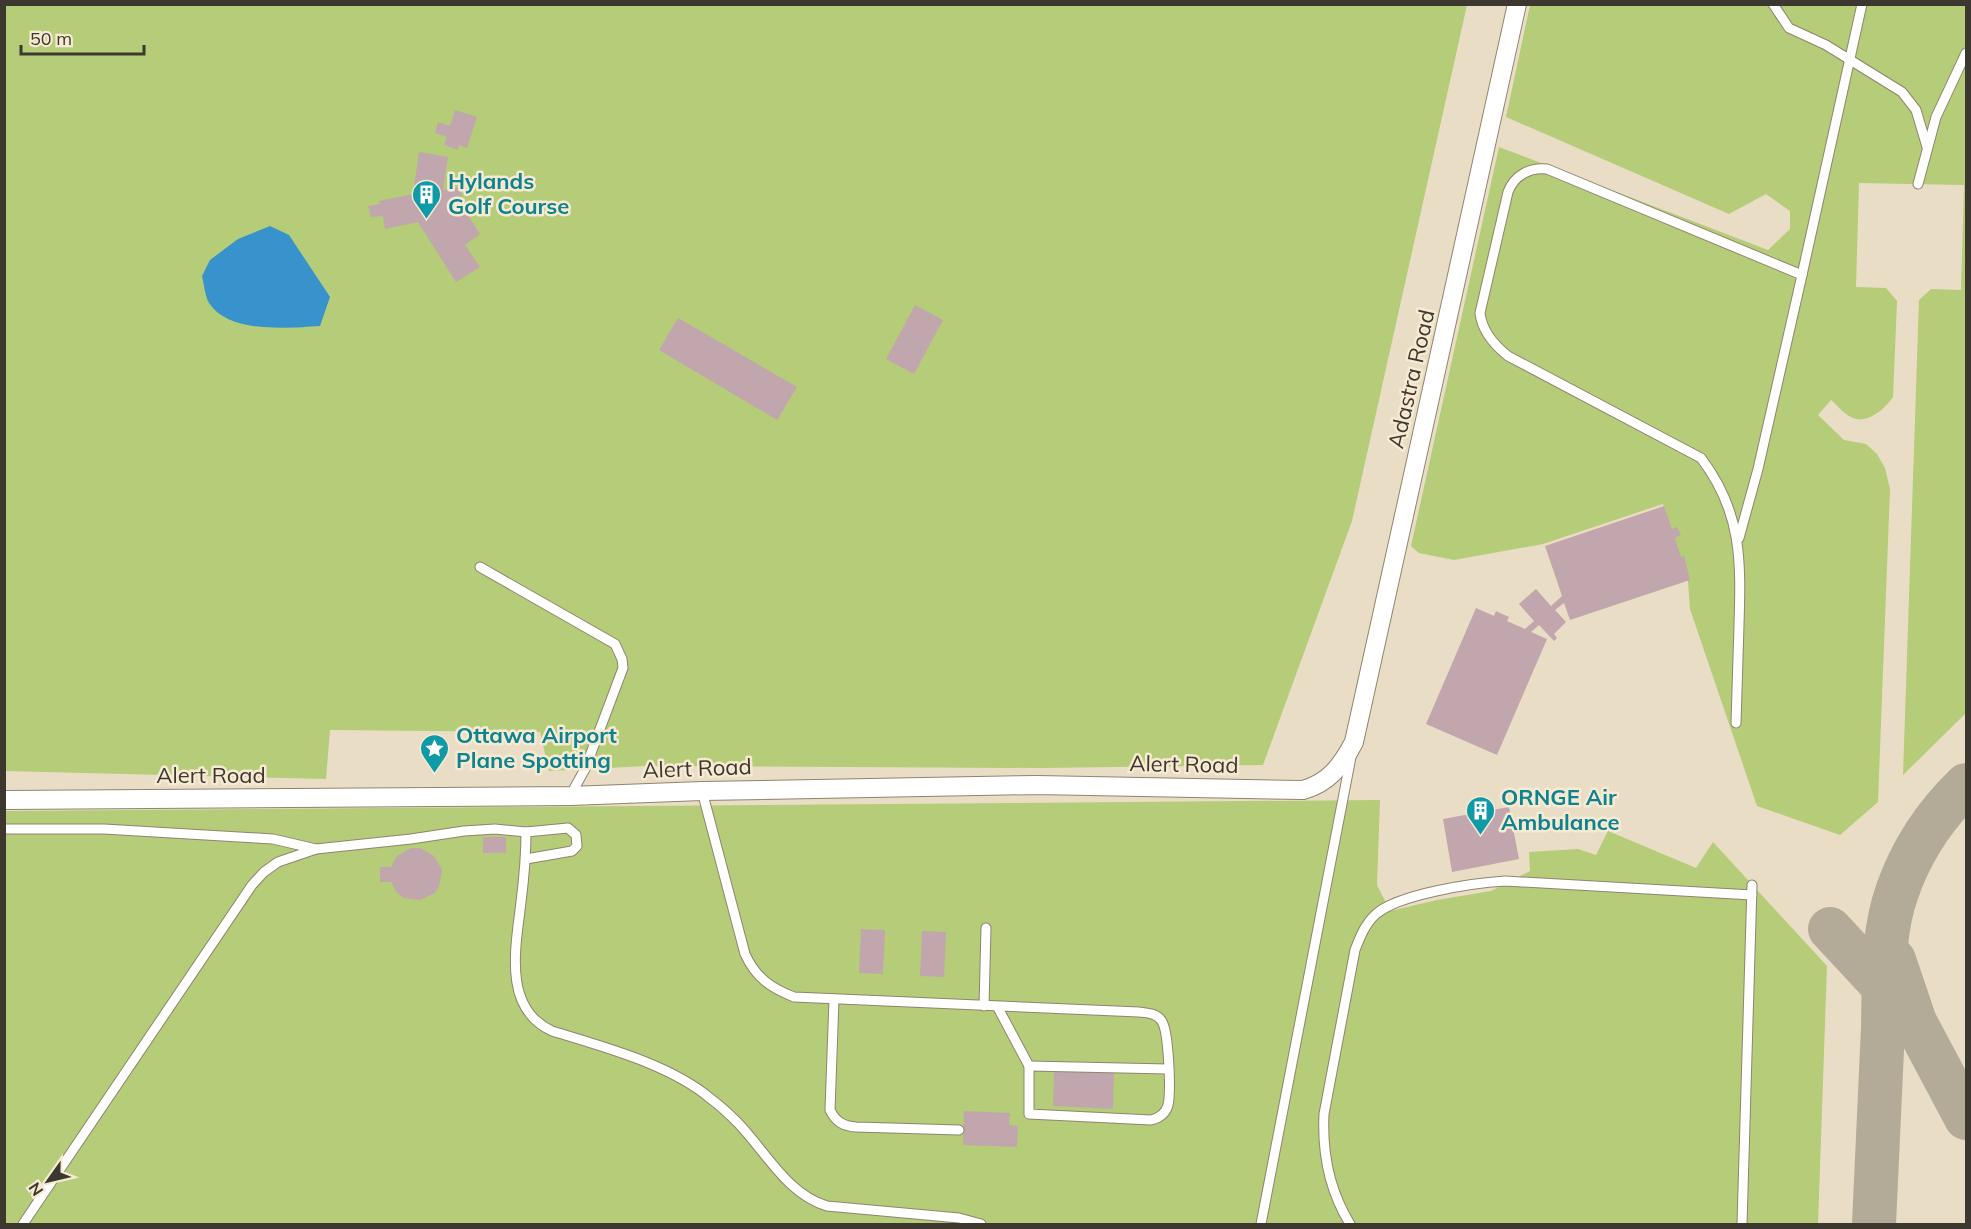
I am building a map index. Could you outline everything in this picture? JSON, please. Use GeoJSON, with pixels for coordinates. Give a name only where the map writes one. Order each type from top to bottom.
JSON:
{"type":"FeatureCollection","features":[{"type":"Feature","properties":{"kind":"street","name":"Adastra Road"},"geometry":{"type":"LineString","coordinates":[[1344,762],[1354,742],[1517,4]]}},
{"type":"Feature","properties":{"kind":"street","name":"Alert Road"},"geometry":{"type":"LineString","coordinates":[[4,800],[570,796],[702,791],[1037,786],[1303,790],[1324,781],[1344,762]]}},
{"type":"Feature","properties":{"kind":"lane"},"geometry":{"type":"LineString","coordinates":[[1773,4],[1789,28],[1826,45],[1902,92],[1911,101],[1920,119],[1927,147]]}},
{"type":"Feature","properties":{"kind":"lane"},"geometry":{"type":"LineString","coordinates":[[1738,540],[1758,469],[1862,4]]}},
{"type":"Feature","properties":{"kind":"lane"},"geometry":{"type":"LineString","coordinates":[[1918,184],[1936,117],[1966,52]]}},
{"type":"Feature","properties":{"kind":"lane"},"geometry":{"type":"LineString","coordinates":[[1736,723],[1741,567],[1738,540],[1722,489],[1701,458],[1508,356],[1498,348],[1484,330],[1480,313],[1508,192],[1516,178],[1523,173],[1538,169],[1547,169],[1802,275]]}},
{"type":"Feature","properties":{"kind":"lane"},"geometry":{"type":"LineString","coordinates":[[480,567],[615,644],[622,658],[622,668],[585,769],[570,796]]}},
{"type":"Feature","properties":{"kind":"lane"},"geometry":{"type":"LineString","coordinates":[[1261,1224],[1354,742]]}},
{"type":"Feature","properties":{"kind":"lane"},"geometry":{"type":"LineString","coordinates":[[702,791],[745,954],[750,964],[774,989],[794,997],[997,1006],[1152,1014],[1166,1027],[1168,1105],[1161,1116],[1151,1120],[1029,1114],[1029,1066],[997,1006]]}},
{"type":"Feature","properties":{"kind":"lane"},"geometry":{"type":"LineString","coordinates":[[23,1224],[252,885],[264,872],[278,862],[316,849],[464,831],[526,832],[568,828],[576,835],[577,846],[572,851],[526,858]]}},
{"type":"Feature","properties":{"kind":"lane"},"geometry":{"type":"LineString","coordinates":[[4,829],[149,831],[273,839],[316,849]]}},
{"type":"Feature","properties":{"kind":"lane"},"geometry":{"type":"LineString","coordinates":[[526,832],[526,858],[515,959],[521,999],[529,1014],[540,1026],[636,1058],[688,1083],[710,1097],[738,1123],[787,1180],[813,1202],[827,1206],[959,1218],[981,1224]]}},
{"type":"Feature","properties":{"kind":"lane"},"geometry":{"type":"LineString","coordinates":[[1350,1224],[1343,1213],[1326,1167],[1323,1136],[1324,1114],[1355,950],[1360,935],[1375,915],[1400,902],[1505,881],[1752,890],[1742,1224]]}},
{"type":"Feature","properties":{"kind":"lane"},"geometry":{"type":"LineString","coordinates":[[984,1006],[986,928]]}},
{"type":"Feature","properties":{"kind":"lane"},"geometry":{"type":"LineString","coordinates":[[834,999],[831,1110],[839,1122],[846,1127],[959,1130]]}},
{"type":"Feature","properties":{"kind":"lane"},"geometry":{"type":"LineString","coordinates":[[1029,1066],[1168,1070]]}},
{"type":"Feature","properties":{"kind":"green space","name":"Hylands Golf Course"},"geometry":{"type":"Polygon","coordinates":[[[5,5],[1467,5],[1352,521],[1263,765],[1041,768],[646,766],[549,771],[540,732],[330,730],[326,779],[5,771],[5,5]]]}},
{"type":"Feature","properties":{"kind":"green space"},"geometry":{"type":"Polygon","coordinates":[[[1530,5],[1966,5],[1966,713],[1903,775],[1919,300],[1931,289],[1961,290],[1964,185],[1859,183],[1856,287],[1886,288],[1897,301],[1893,397],[1885,407],[1868,418],[1855,419],[1844,413],[1831,400],[1818,415],[1844,440],[1866,444],[1877,454],[1885,468],[1890,489],[1878,802],[1840,835],[1757,806],[1690,609],[1688,581],[1663,504],[1543,544],[1454,560],[1419,553],[1411,546],[1499,147],[1768,250],[1790,229],[1790,211],[1766,194],[1729,214],[1506,117],[1530,5]]]}},
{"type":"Feature","properties":{"kind":"green space"},"geometry":{"type":"Polygon","coordinates":[[[1380,800],[1377,885],[1390,911],[1491,891],[1530,871],[1529,852],[1578,849],[1596,855],[1608,831],[1696,868],[1713,842],[1827,966],[1818,1224],[5,1224],[4,811],[1380,800]]]}},
{"type":"Feature","properties":{"kind":"water"},"geometry":{"type":"Polygon","coordinates":[[[270,226],[289,235],[330,297],[320,326],[277,328],[245,324],[230,320],[218,313],[209,303],[202,276],[210,260],[238,239],[270,226]]]}},
{"type":"Feature","properties":{"kind":"building"},"geometry":{"type":"Polygon","coordinates":[[[455,110],[477,117],[467,148],[459,145],[458,150],[444,145],[447,137],[435,133],[438,122],[450,126],[455,110]]]}},
{"type":"Feature","properties":{"kind":"building","name":"Hylands Golf Course"},"geometry":{"type":"Polygon","coordinates":[[[419,152],[448,157],[443,190],[460,187],[464,209],[480,234],[465,245],[480,267],[456,282],[418,222],[385,229],[383,216],[371,217],[368,206],[380,204],[379,201],[413,194],[419,152]]]}},
{"type":"Feature","properties":{"kind":"building"},"geometry":{"type":"Polygon","coordinates":[[[915,305],[943,320],[914,374],[886,359],[915,305]]]}},
{"type":"Feature","properties":{"kind":"building"},"geometry":{"type":"Polygon","coordinates":[[[678,318],[797,387],[777,420],[659,350],[678,318]]]}},
{"type":"Feature","properties":{"kind":"building"},"geometry":{"type":"Polygon","coordinates":[[[1664,506],[1672,529],[1677,527],[1681,535],[1675,538],[1681,557],[1684,556],[1690,580],[1570,620],[1564,603],[1555,610],[1566,622],[1554,634],[1557,638],[1554,641],[1539,625],[1531,632],[1547,639],[1497,755],[1426,724],[1476,608],[1494,616],[1496,611],[1509,617],[1507,621],[1525,629],[1534,621],[1519,604],[1536,589],[1551,606],[1562,596],[1545,546],[1664,506]]]}},
{"type":"Feature","properties":{"kind":"building","name":"ORNGE Air Ambulance"},"geometry":{"type":"Polygon","coordinates":[[[1509,807],[1519,859],[1452,872],[1443,819],[1509,807]]]}},
{"type":"Feature","properties":{"kind":"building"},"geometry":{"type":"Polygon","coordinates":[[[483,837],[506,837],[506,853],[483,853],[483,837]]]}},
{"type":"Feature","properties":{"kind":"building"},"geometry":{"type":"Polygon","coordinates":[[[411,848],[420,848],[434,856],[442,870],[435,893],[420,900],[404,898],[397,893],[391,882],[380,882],[380,867],[391,867],[397,856],[411,848]]]}},
{"type":"Feature","properties":{"kind":"building"},"geometry":{"type":"Polygon","coordinates":[[[861,929],[885,930],[883,974],[859,973],[861,929]]]}},
{"type":"Feature","properties":{"kind":"building"},"geometry":{"type":"Polygon","coordinates":[[[922,931],[946,932],[944,977],[920,976],[922,931]]]}},
{"type":"Feature","properties":{"kind":"building"},"geometry":{"type":"Polygon","coordinates":[[[1054,1069],[1114,1072],[1113,1109],[1053,1106],[1054,1069]]]}},
{"type":"Feature","properties":{"kind":"building"},"geometry":{"type":"Polygon","coordinates":[[[964,1111],[1010,1113],[1009,1125],[1018,1126],[1017,1147],[963,1145],[964,1111]]]}},
{"type":"Feature","properties":{"kind":"taxiway"},"geometry":{"type":"LineString","coordinates":[[1874,1224],[1885,959],[1892,908],[1909,862],[1917,848],[1945,808],[1966,785]]}},
{"type":"Feature","properties":{"kind":"taxiway"},"geometry":{"type":"LineString","coordinates":[[1830,929],[1896,1000]]}},
{"type":"Feature","properties":{"kind":"taxiway"},"geometry":{"type":"LineString","coordinates":[[1894,960],[1915,1022],[1966,1118]]}},
{"type":"Feature","properties":{"kind":"place","name":"Hylands Golf Course"},"geometry":{"type":"Point","coordinates":[427,220]}},
{"type":"Feature","properties":{"kind":"place","name":"Ottawa Airport Plane Spotting"},"geometry":{"type":"Point","coordinates":[435,774]}},
{"type":"Feature","properties":{"kind":"place","name":"ORNGE Air Ambulance"},"geometry":{"type":"Point","coordinates":[1480,836]}}]}
